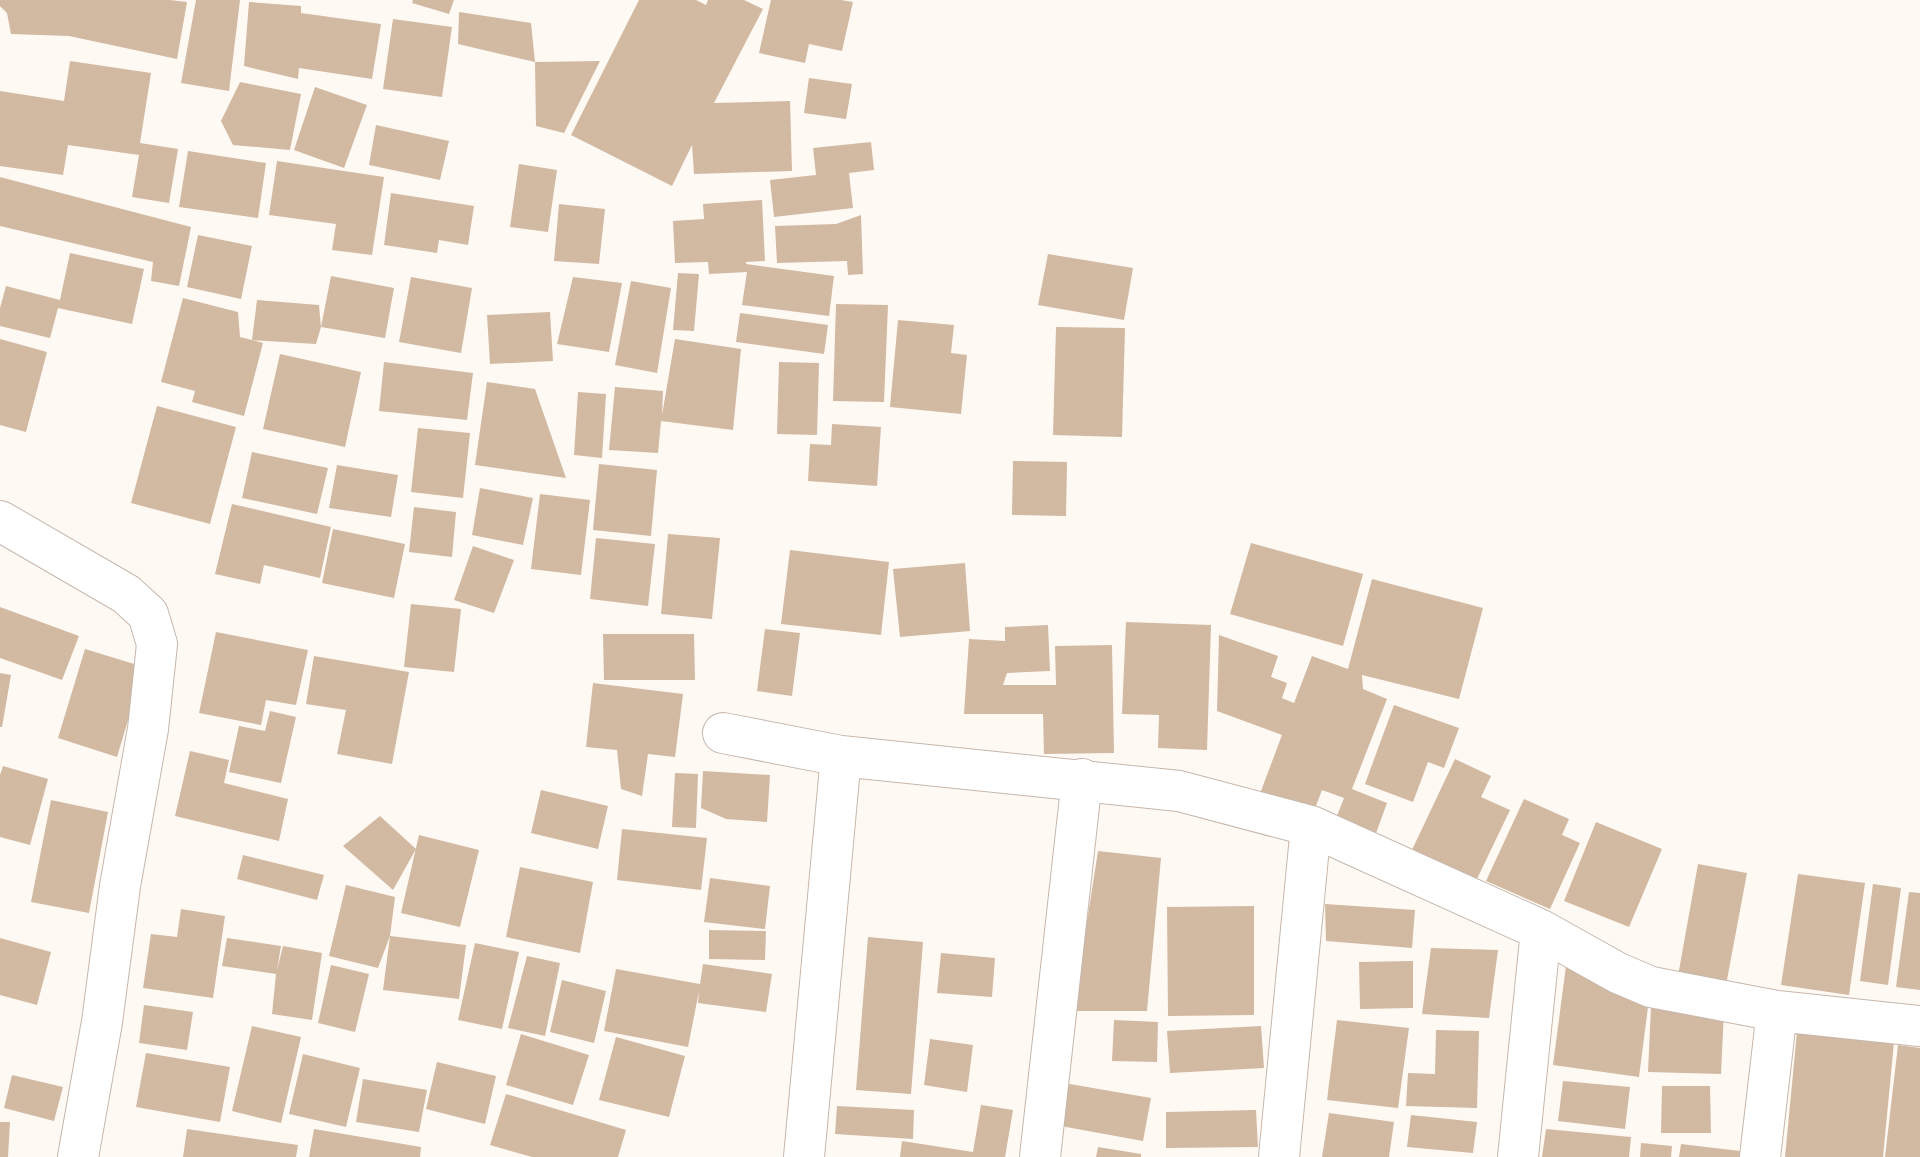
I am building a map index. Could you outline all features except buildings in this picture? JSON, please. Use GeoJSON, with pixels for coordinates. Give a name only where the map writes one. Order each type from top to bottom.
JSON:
{"type":"FeatureCollection","features":[{"type":"Feature","properties":{"kind":"street"},"geometry":{"type":"LineString","coordinates":[[0,521],[126,594],[148,614],[157,644],[148,729],[78,1157]]}},
{"type":"Feature","properties":{"kind":"street"},"geometry":{"type":"LineString","coordinates":[[723,733],[841,756],[1179,791],[1311,826],[1541,930],[1618,973],[1651,987],[1777,1011],[1920,1026]]}},
{"type":"Feature","properties":{"kind":"street"},"geometry":{"type":"LineString","coordinates":[[804,1157],[841,756]]}},
{"type":"Feature","properties":{"kind":"street"},"geometry":{"type":"LineString","coordinates":[[1040,1157],[1082,779]]}},
{"type":"Feature","properties":{"kind":"street"},"geometry":{"type":"LineString","coordinates":[[1279,1157],[1311,826]]}},
{"type":"Feature","properties":{"kind":"street"},"geometry":{"type":"LineString","coordinates":[[1518,1157],[1541,930]]}},
{"type":"Feature","properties":{"kind":"street"},"geometry":{"type":"LineString","coordinates":[[1760,1157],[1777,1011]]}}]}
